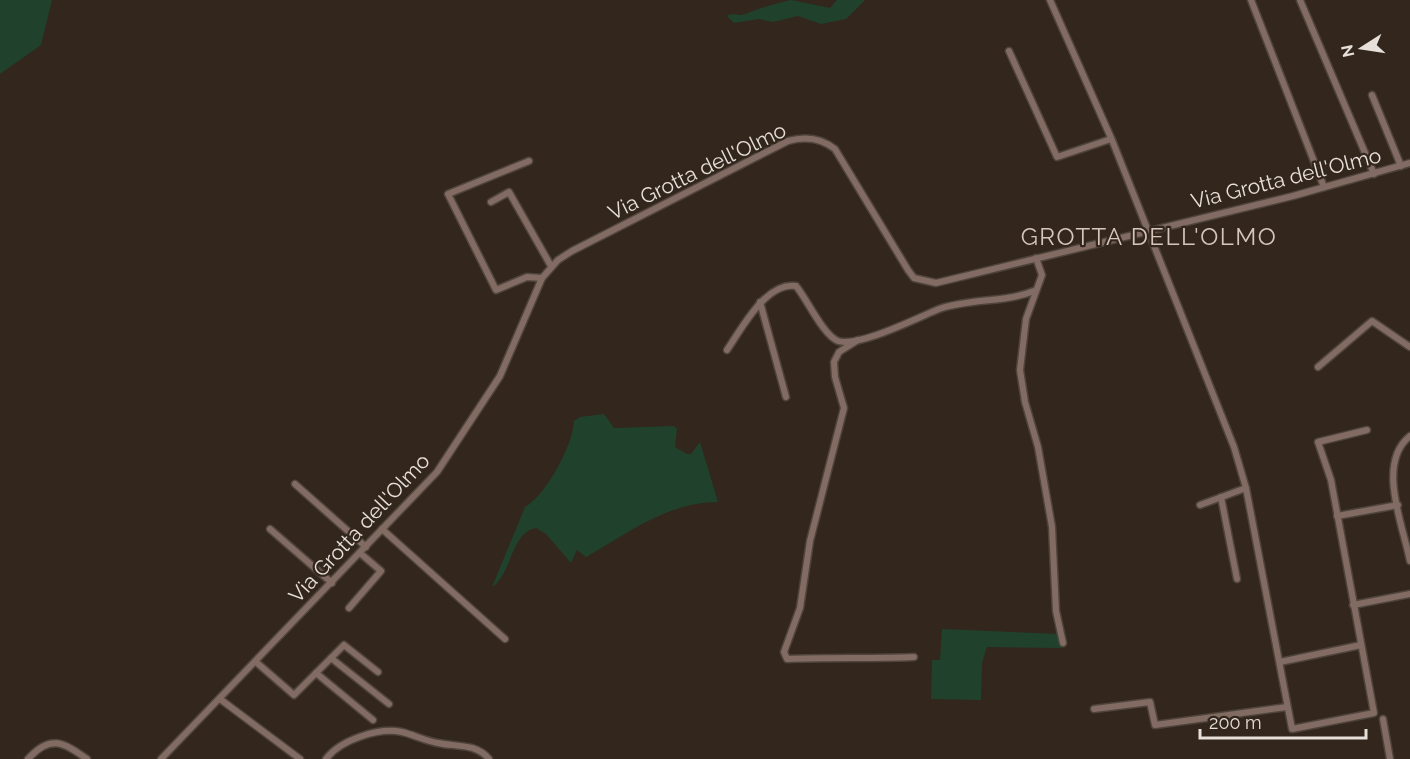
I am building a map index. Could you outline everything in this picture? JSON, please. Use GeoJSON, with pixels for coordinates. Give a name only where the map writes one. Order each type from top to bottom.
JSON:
{"type":"FeatureCollection","features":[{"type":"Feature","properties":{"kind":"street"},"geometry":{"type":"LineString","coordinates":[[1050,0],[1149,231],[1151,244],[1212,388],[1246,488],[1292,729],[1374,713],[1331,480],[1318,442],[1367,430]]}},
{"type":"Feature","properties":{"kind":"street"},"geometry":{"type":"LineString","coordinates":[[1251,0],[1324,187]]}},
{"type":"Feature","properties":{"kind":"street"},"geometry":{"type":"LineString","coordinates":[[1300,0],[1374,174]]}},
{"type":"Feature","properties":{"kind":"street"},"geometry":{"type":"LineString","coordinates":[[1009,51],[1057,157],[1111,139]]}},
{"type":"Feature","properties":{"kind":"street"},"geometry":{"type":"LineString","coordinates":[[1372,94],[1401,166]]}},
{"type":"Feature","properties":{"kind":"street","name":"Via Grotta dell'Olmo"},"geometry":{"type":"LineString","coordinates":[[161,759],[437,472],[500,376],[542,278],[551,266],[572,251],[800,138],[822,141],[840,155],[914,278],[936,283],[1324,187],[1410,163]]}},
{"type":"Feature","properties":{"kind":"street"},"geometry":{"type":"LineString","coordinates":[[529,161],[447,194],[496,290],[527,277],[542,278]]}},
{"type":"Feature","properties":{"kind":"street"},"geometry":{"type":"LineString","coordinates":[[491,202],[510,192],[551,266]]}},
{"type":"Feature","properties":{"kind":"street"},"geometry":{"type":"LineString","coordinates":[[1036,258],[1042,275],[1026,319],[1020,370],[1025,402],[1038,447],[1052,527],[1056,611],[1063,643]]}},
{"type":"Feature","properties":{"kind":"street"},"geometry":{"type":"LineString","coordinates":[[727,350],[760,302],[784,287],[795,286],[837,341],[858,340]]}},
{"type":"Feature","properties":{"kind":"street"},"geometry":{"type":"LineString","coordinates":[[914,657],[890,659],[857,656],[787,659],[784,652],[800,608],[810,541],[844,408],[835,377],[834,362],[839,352],[858,340],[947,306],[977,300],[1021,297],[1035,291]]}},
{"type":"Feature","properties":{"kind":"street"},"geometry":{"type":"LineString","coordinates":[[760,302],[786,397]]}},
{"type":"Feature","properties":{"kind":"street"},"geometry":{"type":"LineString","coordinates":[[1318,367],[1372,321],[1410,347]]}},
{"type":"Feature","properties":{"kind":"street"},"geometry":{"type":"LineString","coordinates":[[1410,436],[1400,444],[1393,462],[1398,505],[1410,561]]}},
{"type":"Feature","properties":{"kind":"street"},"geometry":{"type":"LineString","coordinates":[[295,484],[366,547]]}},
{"type":"Feature","properties":{"kind":"street"},"geometry":{"type":"LineString","coordinates":[[1200,505],[1246,488]]}},
{"type":"Feature","properties":{"kind":"street"},"geometry":{"type":"LineString","coordinates":[[1221,497],[1237,579]]}},
{"type":"Feature","properties":{"kind":"street"},"geometry":{"type":"LineString","coordinates":[[1338,516],[1398,505]]}},
{"type":"Feature","properties":{"kind":"street"},"geometry":{"type":"LineString","coordinates":[[270,529],[332,583]]}},
{"type":"Feature","properties":{"kind":"street"},"geometry":{"type":"LineString","coordinates":[[382,529],[505,639]]}},
{"type":"Feature","properties":{"kind":"street"},"geometry":{"type":"LineString","coordinates":[[349,608],[381,571],[360,553]]}},
{"type":"Feature","properties":{"kind":"street"},"geometry":{"type":"LineString","coordinates":[[1353,604],[1410,594]]}},
{"type":"Feature","properties":{"kind":"street"},"geometry":{"type":"LineString","coordinates":[[256,662],[294,695],[344,645],[378,672]]}},
{"type":"Feature","properties":{"kind":"street"},"geometry":{"type":"LineString","coordinates":[[1280,662],[1361,645]]}},
{"type":"Feature","properties":{"kind":"street"},"geometry":{"type":"LineString","coordinates":[[331,658],[389,704]]}},
{"type":"Feature","properties":{"kind":"street"},"geometry":{"type":"LineString","coordinates":[[316,673],[373,720]]}},
{"type":"Feature","properties":{"kind":"street"},"geometry":{"type":"LineString","coordinates":[[220,699],[270,734],[300,759]]}},
{"type":"Feature","properties":{"kind":"street"},"geometry":{"type":"LineString","coordinates":[[1094,709],[1150,702],[1155,725],[1287,707]]}},
{"type":"Feature","properties":{"kind":"street"},"geometry":{"type":"LineString","coordinates":[[1383,719],[1390,759]]}},
{"type":"Feature","properties":{"kind":"street"},"geometry":{"type":"LineString","coordinates":[[326,759],[341,746],[369,736],[400,732],[437,743],[472,747],[484,752],[489,759]]}},
{"type":"Feature","properties":{"kind":"street"},"geometry":{"type":"LineString","coordinates":[[28,759],[40,747],[57,742],[87,759]]}},
{"type":"Feature","properties":{"kind":"green space"},"geometry":{"type":"Polygon","coordinates":[[[0,0],[52,0],[41,45],[0,74],[0,0]]]}},
{"type":"Feature","properties":{"kind":"green space"},"geometry":{"type":"Polygon","coordinates":[[[791,0],[830,8],[837,0],[865,0],[846,19],[821,24],[798,16],[773,22],[759,19],[734,23],[727,16],[743,15],[791,0]]]}},
{"type":"Feature","properties":{"kind":"green space"},"geometry":{"type":"Polygon","coordinates":[[[604,414],[614,428],[674,426],[677,429],[675,447],[687,454],[691,454],[700,442],[718,502],[700,503],[665,513],[586,557],[577,550],[571,563],[546,534],[536,528],[528,531],[516,545],[499,581],[492,587],[525,507],[541,492],[564,456],[574,421],[580,417],[604,414]]]}},
{"type":"Feature","properties":{"kind":"green space"},"geometry":{"type":"Polygon","coordinates":[[[942,629],[1059,634],[1062,648],[987,647],[982,663],[981,700],[931,699],[932,660],[940,660],[942,629]]]}},
{"type":"Feature","properties":{"kind":"district","name":"GROTTA DELL'OLMO"},"geometry":{"type":"Point","coordinates":[1149,236]}}]}
